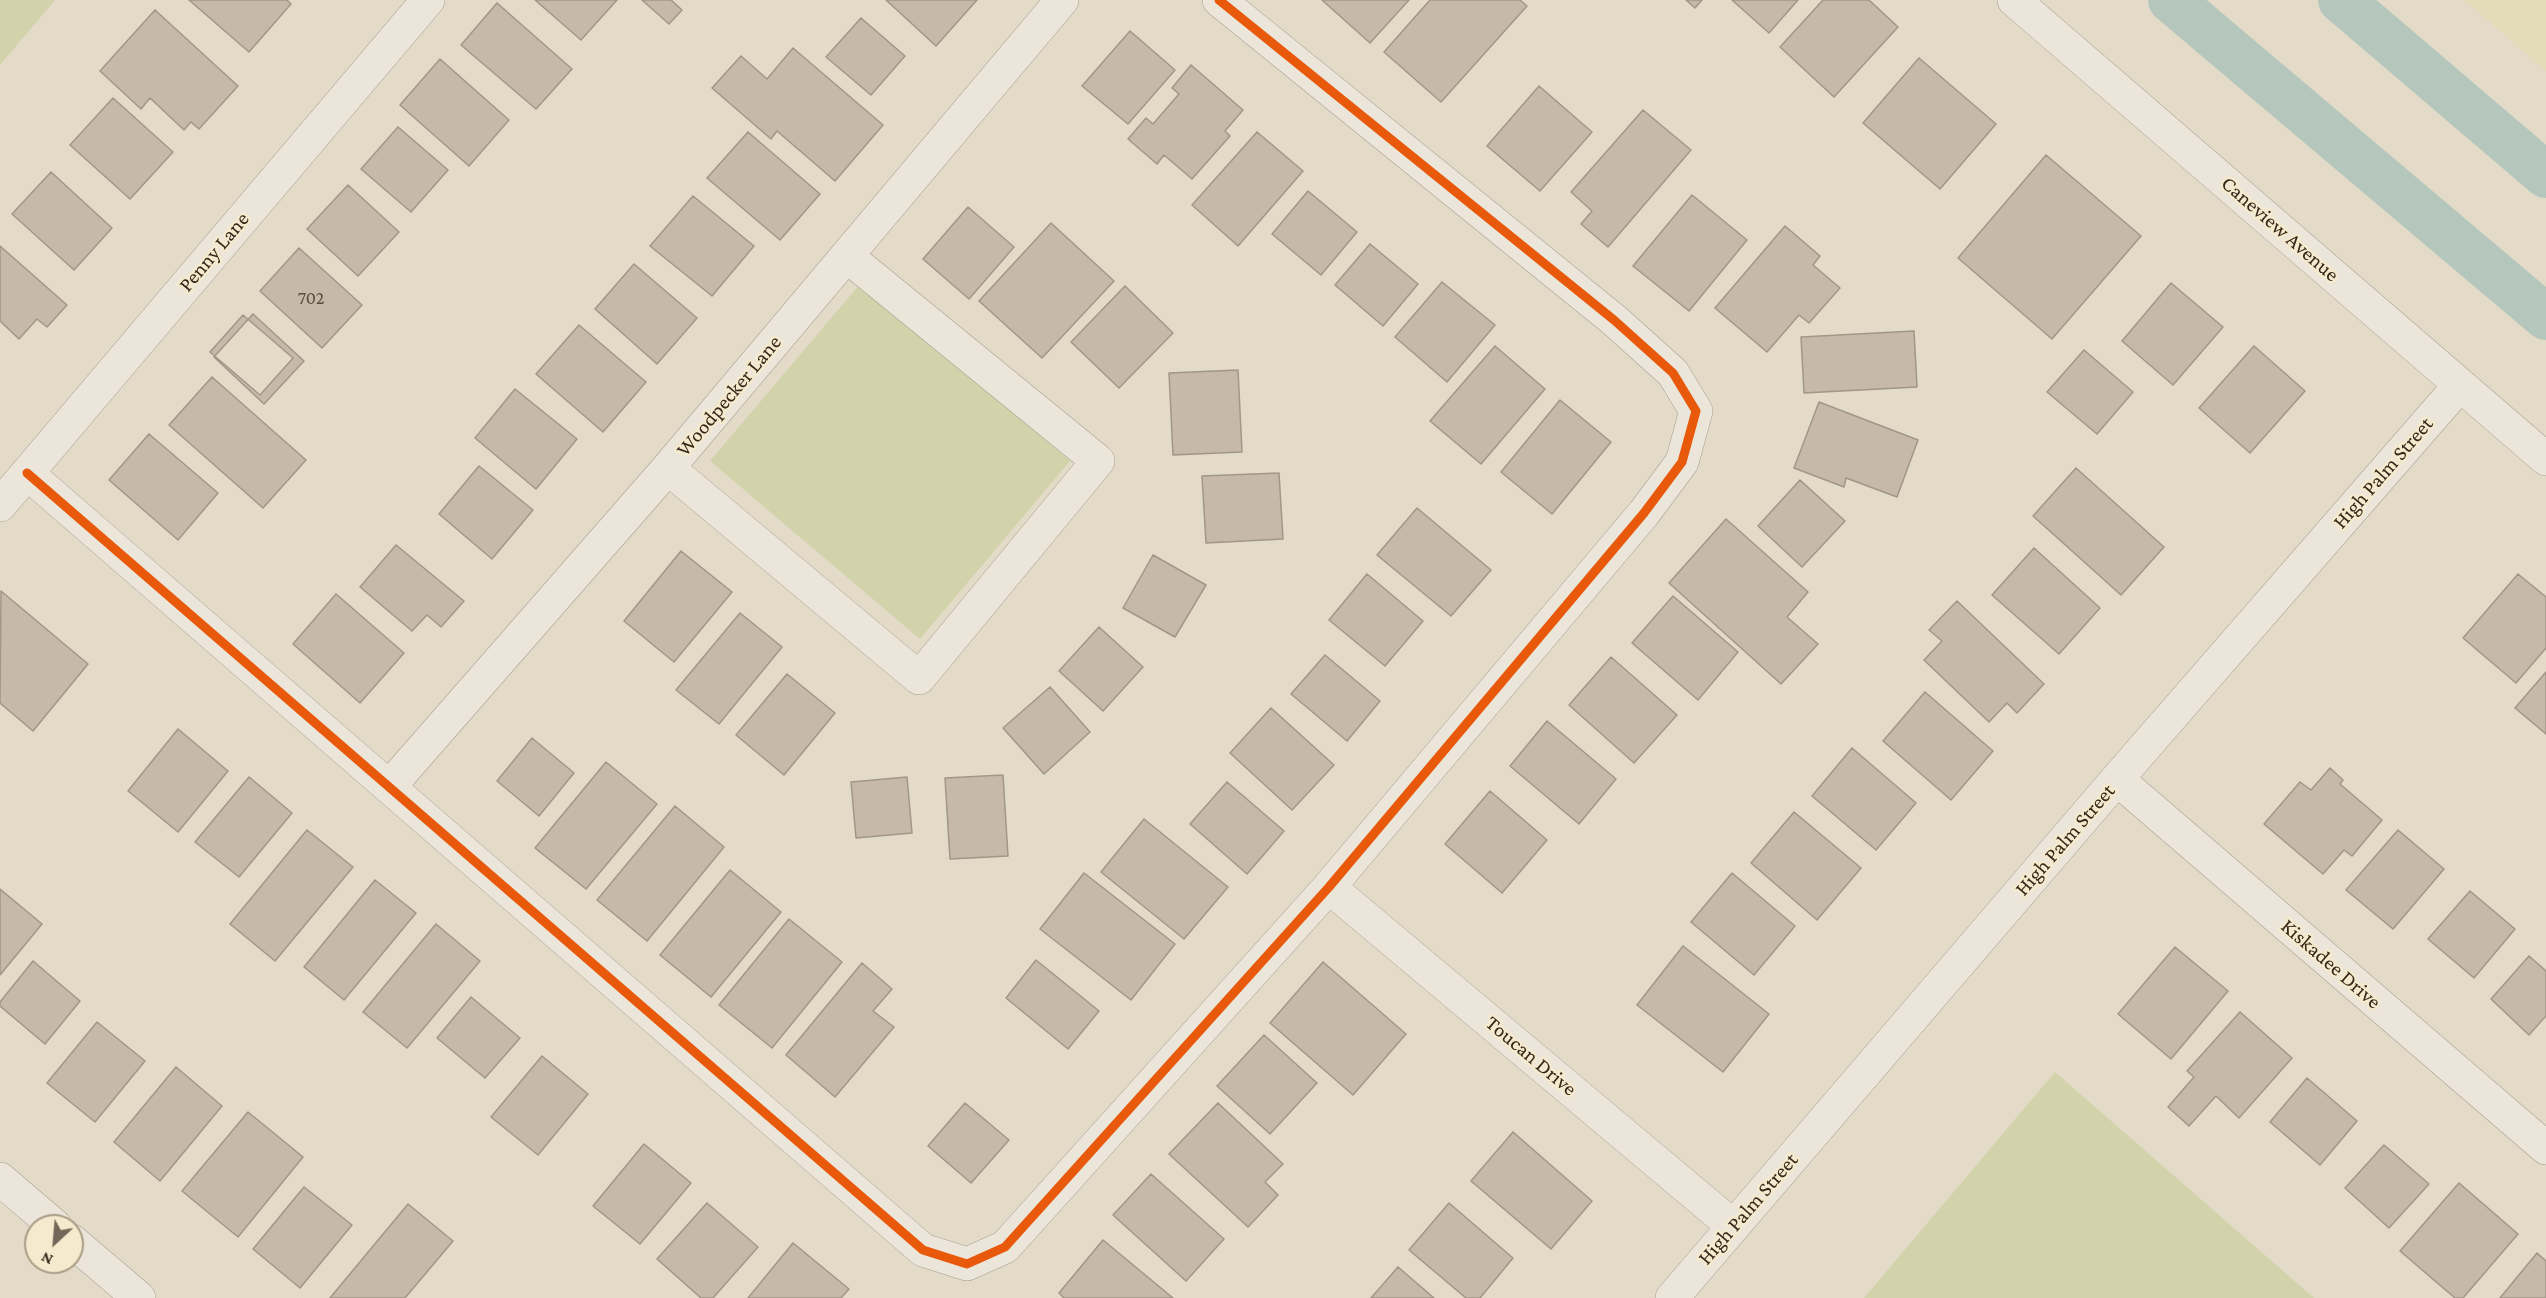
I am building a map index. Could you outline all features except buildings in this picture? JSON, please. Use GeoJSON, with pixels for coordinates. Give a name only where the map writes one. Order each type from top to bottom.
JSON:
{"type":"FeatureCollection","features":[{"type":"Feature","properties":{"kind":"street","name":"Penny Lane"},"geometry":{"type":"LineString","coordinates":[[0,505],[428,0]]}},
{"type":"Feature","properties":{"kind":"street","name":"Woodpecker Lane"},"geometry":{"type":"LineString","coordinates":[[389,787],[668,468],[848,257],[1062,0]]}},
{"type":"Feature","properties":{"kind":"street"},"geometry":{"type":"LineString","coordinates":[[27,472],[923,1250],[967,1264],[1005,1247],[1329,886],[1644,513],[1682,462],[1696,411],[1673,373],[1614,320],[1219,0]]}},
{"type":"Feature","properties":{"kind":"street","name":"Caneview Avenue"},"geometry":{"type":"LineString","coordinates":[[2014,0],[2546,459]]}},
{"type":"Feature","properties":{"kind":"street"},"geometry":{"type":"LineString","coordinates":[[668,468],[919,678],[1098,462],[848,257]]}},
{"type":"Feature","properties":{"kind":"street","name":"High Palm Street"},"geometry":{"type":"LineString","coordinates":[[1672,1298],[2117,779],[2460,385]]}},
{"type":"Feature","properties":{"kind":"street","name":"Kiskadee Drive"},"geometry":{"type":"LineString","coordinates":[[2117,779],[2546,1148]]}},
{"type":"Feature","properties":{"kind":"street","name":"Toucan Drive"},"geometry":{"type":"LineString","coordinates":[[1329,886],[1733,1226]]}},
{"type":"Feature","properties":{"kind":"street"},"geometry":{"type":"LineString","coordinates":[[0,1179],[41,1214]]}},
{"type":"Feature","properties":{"kind":"street"},"geometry":{"type":"LineString","coordinates":[[84,1251],[139,1298]]}},
{"type":"Feature","properties":{"kind":"shaded area"},"geometry":{"type":"Polygon","coordinates":[[[2464,0],[2546,0],[2546,71],[2464,0]]]}},
{"type":"Feature","properties":{"kind":"green space"},"geometry":{"type":"Polygon","coordinates":[[[0,0],[55,0],[0,65],[0,0]]]}},
{"type":"Feature","properties":{"kind":"green space"},"geometry":{"type":"Polygon","coordinates":[[[860,284],[1070,461],[920,639],[710,461],[860,284]]]}},
{"type":"Feature","properties":{"kind":"green space"},"geometry":{"type":"Polygon","coordinates":[[[2055,1072],[2314,1298],[1864,1298],[2055,1072]]]}},
{"type":"Feature","properties":{"kind":"waterway"},"geometry":{"type":"LineString","coordinates":[[2171,0],[2546,317]]}},
{"type":"Feature","properties":{"kind":"waterway"},"geometry":{"type":"LineString","coordinates":[[2341,0],[2546,175]]}},
{"type":"Feature","properties":{"kind":"cycle path"},"geometry":{"type":"LineString","coordinates":[[27,473],[923,1250],[967,1264],[1005,1247],[1329,887],[1644,513],[1682,462],[1696,411],[1673,373],[1614,320],[1219,0]]}}]}
